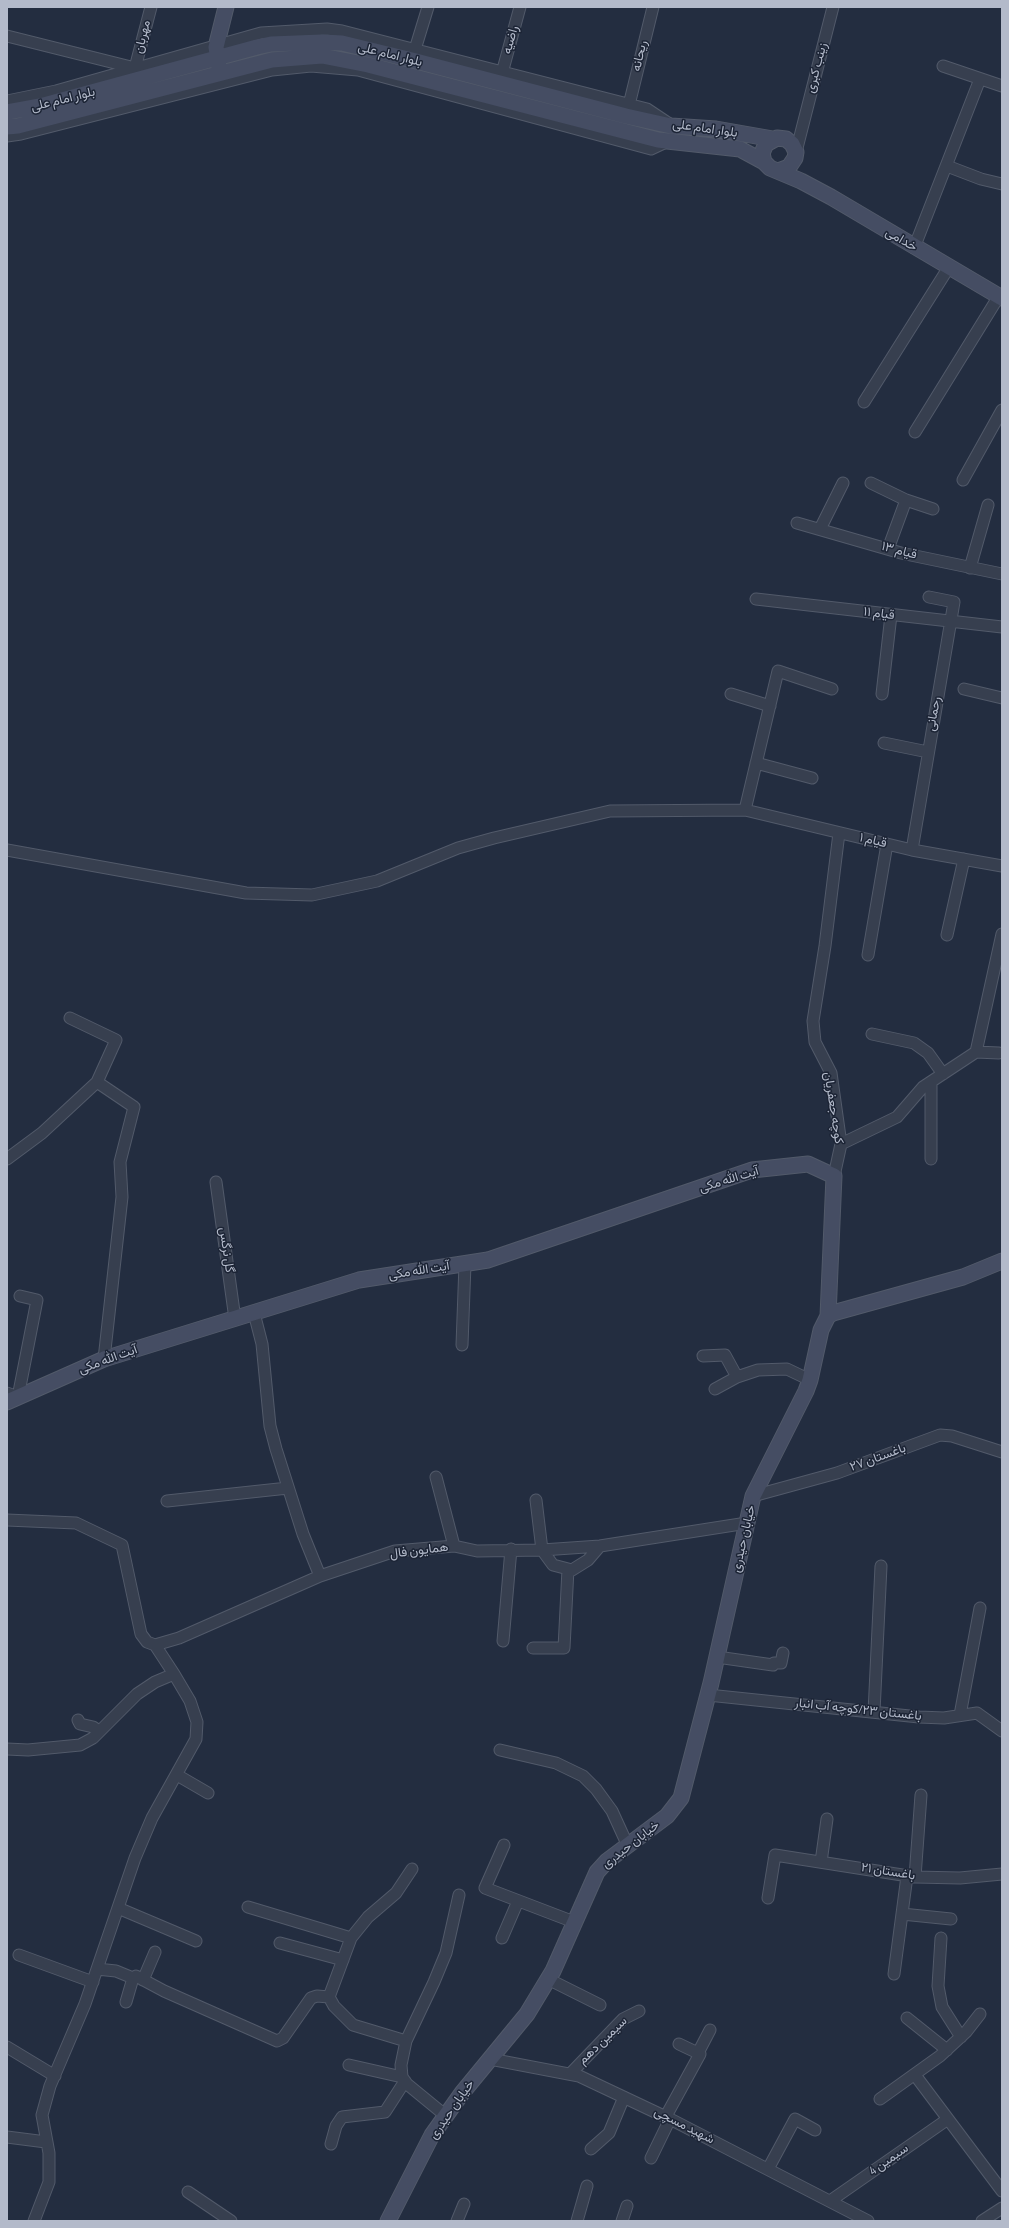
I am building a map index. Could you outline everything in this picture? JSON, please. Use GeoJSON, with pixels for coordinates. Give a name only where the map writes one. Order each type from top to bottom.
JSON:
{"type":"FeatureCollection","features":[{"type":"Feature","properties":{"kind":"street","name":"مهربان"},"geometry":{"type":"LineString","coordinates":[[135,68],[151,7]]}},
{"type":"Feature","properties":{"kind":"street"},"geometry":{"type":"LineString","coordinates":[[7,101],[56,91],[135,68],[217,59],[226,7]]}},
{"type":"Feature","properties":{"kind":"street"},"geometry":{"type":"LineString","coordinates":[[428,7],[414,55],[502,73],[646,109],[672,126],[668,141]]}},
{"type":"Feature","properties":{"kind":"street","name":"راضیه"},"geometry":{"type":"LineString","coordinates":[[502,73],[520,7]]}},
{"type":"Feature","properties":{"kind":"street","name":"ریحانه"},"geometry":{"type":"LineString","coordinates":[[629,105],[653,7]]}},
{"type":"Feature","properties":{"kind":"street","name":"زینب کبری"},"geometry":{"type":"LineString","coordinates":[[795,155],[800,129],[833,7]]}},
{"type":"Feature","properties":{"kind":"street"},"geometry":{"type":"LineString","coordinates":[[7,36],[135,68]]}},
{"type":"Feature","properties":{"kind":"street","name":"بلوار امام علی"},"geometry":{"type":"LineString","coordinates":[[7,112],[40,106],[271,44],[322,42],[342,43],[414,55],[626,116],[672,126],[716,129],[775,138]]}},
{"type":"Feature","properties":{"kind":"street","name":"بلوار امام علی"},"geometry":{"type":"LineString","coordinates":[[7,126],[25,124],[217,59],[272,60],[322,56],[346,60],[413,81],[668,141],[740,149],[764,162]]}},
{"type":"Feature","properties":{"kind":"street"},"geometry":{"type":"LineString","coordinates":[[7,136],[21,134],[272,70],[310,66],[358,70],[413,81]]}},
{"type":"Feature","properties":{"kind":"street"},"geometry":{"type":"LineString","coordinates":[[943,66],[1002,86]]}},
{"type":"Feature","properties":{"kind":"street"},"geometry":{"type":"LineString","coordinates":[[914,248],[980,79]]}},
{"type":"Feature","properties":{"kind":"street"},"geometry":{"type":"LineString","coordinates":[[795,155],[789,167],[778,170],[770,168],[764,162],[762,153],[766,144],[775,138],[800,129]]}},
{"type":"Feature","properties":{"kind":"street"},"geometry":{"type":"LineString","coordinates":[[775,138],[786,139],[792,144],[802,181]]}},
{"type":"Feature","properties":{"kind":"street"},"geometry":{"type":"LineString","coordinates":[[947,166],[981,179],[1002,184]]}},
{"type":"Feature","properties":{"kind":"street","name":"خدامی"},"geometry":{"type":"LineString","coordinates":[[778,170],[802,181],[1000,297]]}},
{"type":"Feature","properties":{"kind":"street"},"geometry":{"type":"LineString","coordinates":[[864,402],[949,267]]}},
{"type":"Feature","properties":{"kind":"street"},"geometry":{"type":"LineString","coordinates":[[915,432],[1000,297]]}},
{"type":"Feature","properties":{"kind":"street"},"geometry":{"type":"LineString","coordinates":[[963,480],[1002,410]]}},
{"type":"Feature","properties":{"kind":"street"},"geometry":{"type":"LineString","coordinates":[[820,530],[843,483]]}},
{"type":"Feature","properties":{"kind":"street"},"geometry":{"type":"LineString","coordinates":[[871,483],[906,500],[933,509]]}},
{"type":"Feature","properties":{"kind":"street"},"geometry":{"type":"LineString","coordinates":[[888,549],[906,500]]}},
{"type":"Feature","properties":{"kind":"street"},"geometry":{"type":"LineString","coordinates":[[970,568],[988,505]]}},
{"type":"Feature","properties":{"kind":"street","name":"قیام ۱۳"},"geometry":{"type":"LineString","coordinates":[[797,523],[888,549],[1002,574]]}},
{"type":"Feature","properties":{"kind":"street","name":"رحمانی"},"geometry":{"type":"LineString","coordinates":[[912,850],[954,602],[929,596]]}},
{"type":"Feature","properties":{"kind":"street","name":"قیام ۱۱"},"geometry":{"type":"LineString","coordinates":[[756,599],[1002,627]]}},
{"type":"Feature","properties":{"kind":"street"},"geometry":{"type":"LineString","coordinates":[[882,694],[891,615]]}},
{"type":"Feature","properties":{"kind":"street"},"geometry":{"type":"LineString","coordinates":[[745,810],[778,671],[832,689]]}},
{"type":"Feature","properties":{"kind":"street"},"geometry":{"type":"LineString","coordinates":[[964,689],[1002,698]]}},
{"type":"Feature","properties":{"kind":"street"},"geometry":{"type":"LineString","coordinates":[[732,694],[770,706]]}},
{"type":"Feature","properties":{"kind":"street"},"geometry":{"type":"LineString","coordinates":[[884,743],[928,752]]}},
{"type":"Feature","properties":{"kind":"street"},"geometry":{"type":"LineString","coordinates":[[756,763],[812,778]]}},
{"type":"Feature","properties":{"kind":"street","name":"قیام ۱"},"geometry":{"type":"LineString","coordinates":[[7,850],[246,893],[312,895],[377,881],[458,848],[494,838],[610,811],[745,810],[912,850],[1002,866]]}},
{"type":"Feature","properties":{"kind":"street","name":"کوچه جعفریان"},"geometry":{"type":"LineString","coordinates":[[828,1316],[834,1176],[841,1144],[831,1074],[815,1042],[813,1021],[825,946],[839,833]]}},
{"type":"Feature","properties":{"kind":"street"},"geometry":{"type":"LineString","coordinates":[[868,955],[887,844]]}},
{"type":"Feature","properties":{"kind":"street"},"geometry":{"type":"LineString","coordinates":[[947,935],[964,859]]}},
{"type":"Feature","properties":{"kind":"street"},"geometry":{"type":"LineString","coordinates":[[976,1052],[997,976],[1002,934]]}},
{"type":"Feature","properties":{"kind":"street"},"geometry":{"type":"LineString","coordinates":[[7,1159],[42,1133],[96,1082],[116,1040],[70,1018]]}},
{"type":"Feature","properties":{"kind":"street"},"geometry":{"type":"LineString","coordinates":[[872,1034],[914,1043],[928,1053],[943,1074]]}},
{"type":"Feature","properties":{"kind":"street"},"geometry":{"type":"LineString","coordinates":[[841,1144],[897,1117],[924,1087],[976,1052],[999,1053]]}},
{"type":"Feature","properties":{"kind":"street"},"geometry":{"type":"LineString","coordinates":[[96,1082],[134,1107],[120,1162],[122,1197],[104,1359]]}},
{"type":"Feature","properties":{"kind":"street"},"geometry":{"type":"LineString","coordinates":[[931,1082],[931,1159]]}},
{"type":"Feature","properties":{"kind":"street","name":"آیت الله مکی"},"geometry":{"type":"LineString","coordinates":[[11,1397],[104,1359],[359,1280],[488,1260],[752,1170],[808,1164],[834,1176]]}},
{"type":"Feature","properties":{"kind":"street","name":"گل نرگس"},"geometry":{"type":"LineString","coordinates":[[216,1182],[235,1319]]}},
{"type":"Feature","properties":{"kind":"street"},"geometry":{"type":"LineString","coordinates":[[828,1316],[833,1313],[963,1277],[1002,1260]]}},
{"type":"Feature","properties":{"kind":"street"},"geometry":{"type":"LineString","coordinates":[[462,1345],[465,1264]]}},
{"type":"Feature","properties":{"kind":"street"},"geometry":{"type":"LineString","coordinates":[[11,1397],[37,1300],[20,1296]]}},
{"type":"Feature","properties":{"kind":"street"},"geometry":{"type":"LineString","coordinates":[[254,1313],[262,1344],[270,1426],[303,1534],[320,1576]]}},
{"type":"Feature","properties":{"kind":"street","name":"خیابان حیدری"},"geometry":{"type":"LineString","coordinates":[[388,2221],[432,2135],[490,2058],[527,2014],[548,1979],[597,1872],[607,1861],[667,1816],[681,1798],[708,1695],[753,1496],[810,1380],[821,1330],[828,1316]]}},
{"type":"Feature","properties":{"kind":"street"},"geometry":{"type":"LineString","coordinates":[[703,1356],[725,1354],[737,1377]]}},
{"type":"Feature","properties":{"kind":"street"},"geometry":{"type":"LineString","coordinates":[[715,1389],[737,1377],[758,1370],[774,1368],[787,1369],[810,1380]]}},
{"type":"Feature","properties":{"kind":"street","name":"باغستان ۲۷"},"geometry":{"type":"LineString","coordinates":[[753,1496],[837,1473],[940,1435],[952,1436],[1002,1452]]}},
{"type":"Feature","properties":{"kind":"street"},"geometry":{"type":"LineString","coordinates":[[436,1477],[454,1546]]}},
{"type":"Feature","properties":{"kind":"street"},"geometry":{"type":"LineString","coordinates":[[167,1501],[288,1488]]}},
{"type":"Feature","properties":{"kind":"street"},"geometry":{"type":"LineString","coordinates":[[536,1500],[542,1550],[553,1565],[568,1569],[580,1567],[600,1546]]}},
{"type":"Feature","properties":{"kind":"street"},"geometry":{"type":"LineString","coordinates":[[7,1520],[76,1523],[122,1545],[141,1634],[147,1642],[155,1645],[174,1674],[190,1701],[197,1722],[196,1739],[152,1818],[135,1858],[93,1982],[55,2076],[42,2116],[49,2153],[49,2182],[34,2221]]}},
{"type":"Feature","properties":{"kind":"street","name":"همایون فال"},"geometry":{"type":"LineString","coordinates":[[155,1645],[179,1638],[320,1576],[395,1551],[454,1546],[478,1551],[511,1549],[542,1550],[600,1546],[747,1523]]}},
{"type":"Feature","properties":{"kind":"street"},"geometry":{"type":"LineString","coordinates":[[503,1641],[511,1549]]}},
{"type":"Feature","properties":{"kind":"street"},"geometry":{"type":"LineString","coordinates":[[874,1712],[881,1566]]}},
{"type":"Feature","properties":{"kind":"street"},"geometry":{"type":"LineString","coordinates":[[534,1648],[564,1648],[568,1569]]}},
{"type":"Feature","properties":{"kind":"street"},"geometry":{"type":"LineString","coordinates":[[960,1715],[980,1608]]}},
{"type":"Feature","properties":{"kind":"street"},"geometry":{"type":"LineString","coordinates":[[717,1657],[773,1665],[774,1663],[781,1663],[783,1653]]}},
{"type":"Feature","properties":{"kind":"street"},"geometry":{"type":"LineString","coordinates":[[7,1749],[28,1750],[67,1748],[80,1745],[93,1738],[137,1694],[154,1682],[174,1674]]}},
{"type":"Feature","properties":{"kind":"street","name":"باغستان ۲۳/کوچه آب انبار"},"geometry":{"type":"LineString","coordinates":[[708,1695],[938,1718],[977,1713],[1002,1730]]}},
{"type":"Feature","properties":{"kind":"street"},"geometry":{"type":"LineString","coordinates":[[78,1720],[80,1724],[93,1727],[99,1732]]}},
{"type":"Feature","properties":{"kind":"street"},"geometry":{"type":"LineString","coordinates":[[500,1750],[556,1763],[583,1776],[596,1789],[612,1811],[628,1846]]}},
{"type":"Feature","properties":{"kind":"street"},"geometry":{"type":"LineString","coordinates":[[177,1775],[208,1793]]}},
{"type":"Feature","properties":{"kind":"street"},"geometry":{"type":"LineString","coordinates":[[894,1974],[902,1914],[911,1877],[921,1794]]}},
{"type":"Feature","properties":{"kind":"street"},"geometry":{"type":"LineString","coordinates":[[821,1862],[827,1819]]}},
{"type":"Feature","properties":{"kind":"street"},"geometry":{"type":"LineString","coordinates":[[504,1845],[485,1888],[574,1922]]}},
{"type":"Feature","properties":{"kind":"street","name":"باغستان ۲۱"},"geometry":{"type":"LineString","coordinates":[[768,1898],[775,1855],[911,1877],[960,1878],[1002,1874]]}},
{"type":"Feature","properties":{"kind":"street"},"geometry":{"type":"LineString","coordinates":[[406,2041],[353,2024],[334,2006],[329,1997],[351,1938],[368,1917],[396,1893],[412,1869]]}},
{"type":"Feature","properties":{"kind":"street"},"geometry":{"type":"LineString","coordinates":[[331,2144],[336,2126],[342,2117],[385,2112],[403,2079],[400,2065],[406,2041],[446,1953],[459,1895]]}},
{"type":"Feature","properties":{"kind":"street"},"geometry":{"type":"LineString","coordinates":[[502,1938],[518,1901]]}},
{"type":"Feature","properties":{"kind":"street"},"geometry":{"type":"LineString","coordinates":[[248,1907],[351,1938]]}},
{"type":"Feature","properties":{"kind":"street"},"geometry":{"type":"LineString","coordinates":[[118,1908],[196,1941]]}},
{"type":"Feature","properties":{"kind":"street"},"geometry":{"type":"LineString","coordinates":[[902,1914],[951,1919]]}},
{"type":"Feature","properties":{"kind":"street"},"geometry":{"type":"LineString","coordinates":[[941,1938],[938,1986],[942,2007],[961,2037]]}},
{"type":"Feature","properties":{"kind":"street"},"geometry":{"type":"LineString","coordinates":[[280,1943],[343,1960]]}},
{"type":"Feature","properties":{"kind":"street"},"geometry":{"type":"LineString","coordinates":[[126,2002],[155,1952]]}},
{"type":"Feature","properties":{"kind":"street"},"geometry":{"type":"LineString","coordinates":[[19,1956],[93,1982]]}},
{"type":"Feature","properties":{"kind":"street"},"geometry":{"type":"LineString","coordinates":[[97,1969],[116,1971],[138,1979],[268,2039],[276,2041],[283,2038],[311,1998],[317,1996],[329,1997]]}},
{"type":"Feature","properties":{"kind":"street"},"geometry":{"type":"LineString","coordinates":[[548,1979],[600,2005]]}},
{"type":"Feature","properties":{"kind":"street","name":"سیمین دهم"},"geometry":{"type":"LineString","coordinates":[[570,2074],[623,2019],[639,2011]]}},
{"type":"Feature","properties":{"kind":"street"},"geometry":{"type":"LineString","coordinates":[[880,2099],[915,2075],[947,2050],[961,2037],[980,2014]]}},
{"type":"Feature","properties":{"kind":"street"},"geometry":{"type":"LineString","coordinates":[[907,2018],[947,2050]]}},
{"type":"Feature","properties":{"kind":"street"},"geometry":{"type":"LineString","coordinates":[[651,2158],[668,2117],[700,2054],[698,2053],[710,2030]]}},
{"type":"Feature","properties":{"kind":"street"},"geometry":{"type":"LineString","coordinates":[[679,2044],[698,2053]]}},
{"type":"Feature","properties":{"kind":"street"},"geometry":{"type":"LineString","coordinates":[[7,2047],[55,2076]]}},
{"type":"Feature","properties":{"kind":"street","name":"شهید مسچی"},"geometry":{"type":"LineString","coordinates":[[490,2058],[579,2076],[668,2117],[868,2221]]}},
{"type":"Feature","properties":{"kind":"street"},"geometry":{"type":"LineString","coordinates":[[349,2066],[403,2079],[446,2116]]}},
{"type":"Feature","properties":{"kind":"street"},"geometry":{"type":"LineString","coordinates":[[915,2075],[1002,2191]]}},
{"type":"Feature","properties":{"kind":"street"},"geometry":{"type":"LineString","coordinates":[[591,2149],[609,2133],[624,2097]]}},
{"type":"Feature","properties":{"kind":"street"},"geometry":{"type":"LineString","coordinates":[[768,2169],[795,2119],[815,2130]]}},
{"type":"Feature","properties":{"kind":"street","name":"سیمین 4"},"geometry":{"type":"LineString","coordinates":[[830,2201],[948,2119]]}},
{"type":"Feature","properties":{"kind":"street"},"geometry":{"type":"LineString","coordinates":[[7,2137],[46,2142]]}},
{"type":"Feature","properties":{"kind":"street"},"geometry":{"type":"LineString","coordinates":[[577,2221],[587,2186]]}},
{"type":"Feature","properties":{"kind":"street"},"geometry":{"type":"LineString","coordinates":[[188,2192],[219,2218],[231,2221]]}},
{"type":"Feature","properties":{"kind":"street"},"geometry":{"type":"LineString","coordinates":[[457,2221],[464,2204]]}},
{"type":"Feature","properties":{"kind":"street"},"geometry":{"type":"LineString","coordinates":[[622,2221],[627,2206]]}},
{"type":"Feature","properties":{"kind":"street"},"geometry":{"type":"LineString","coordinates":[[982,2221],[1002,2208]]}}]}
